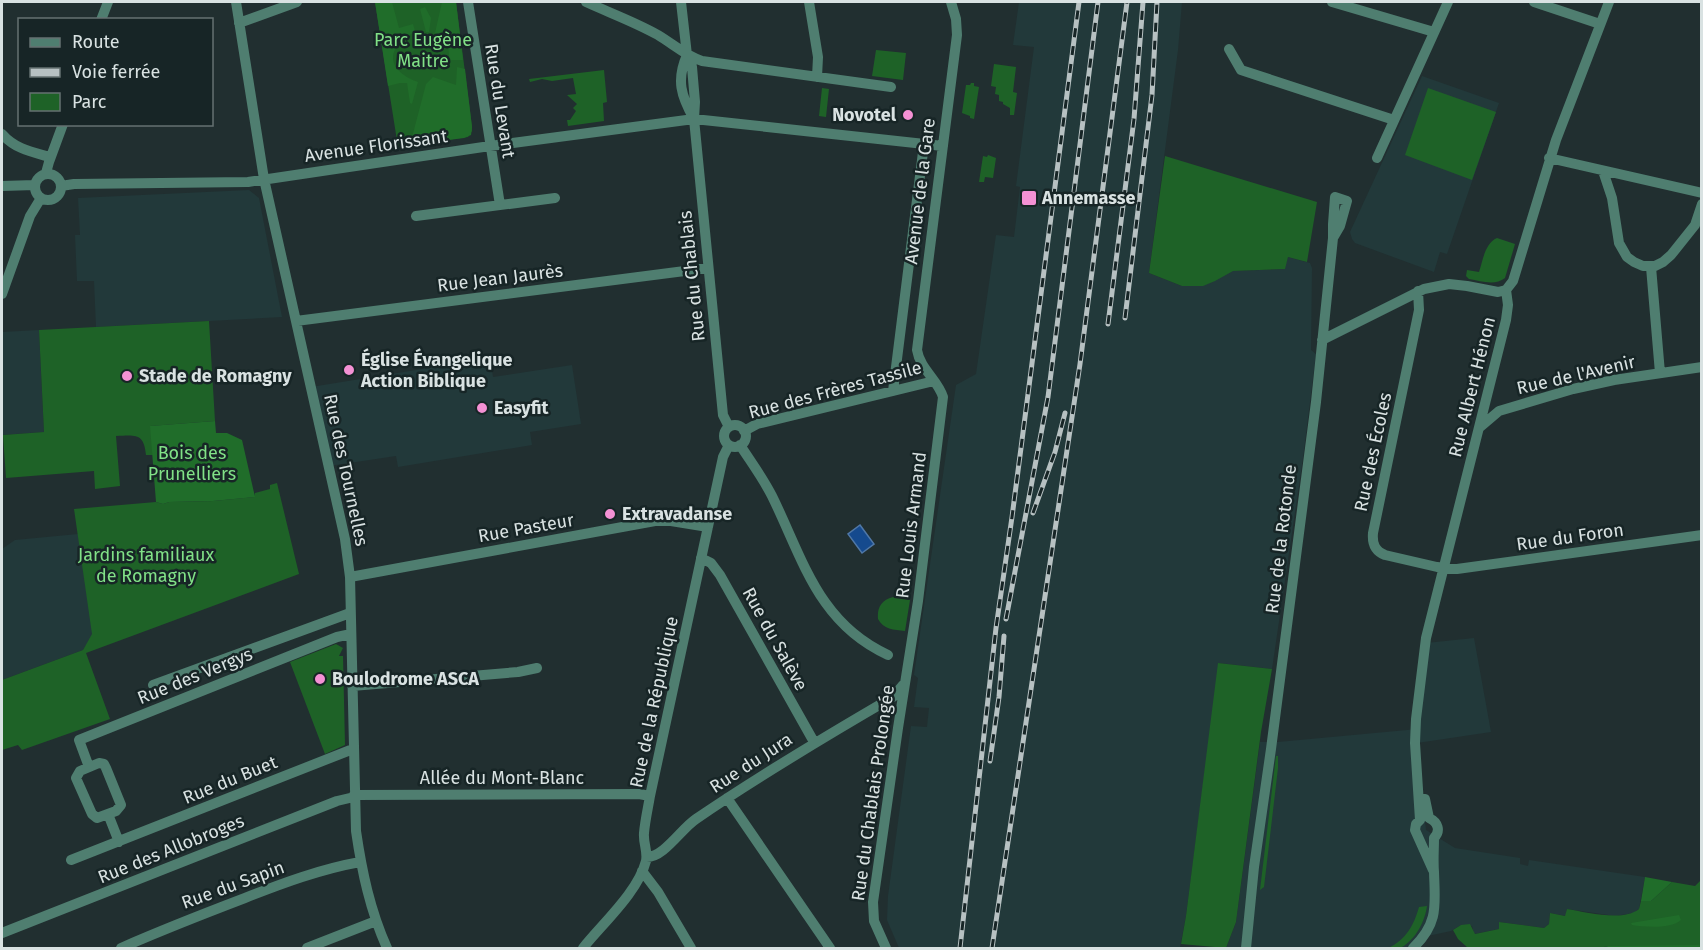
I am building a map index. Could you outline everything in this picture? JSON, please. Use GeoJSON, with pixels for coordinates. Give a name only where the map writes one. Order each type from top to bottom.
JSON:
{"type":"FeatureCollection","features":[{"type":"Feature","properties":{"kind":"street"},"geometry":{"type":"LineString","coordinates":[[102,18],[108,2]]}},
{"type":"Feature","properties":{"kind":"street","name":"Rue des Tournelles"},"geometry":{"type":"LineString","coordinates":[[236,2],[264,179],[339,511],[350,577],[356,831],[360,862],[371,908],[387,948]]}},
{"type":"Feature","properties":{"kind":"street"},"geometry":{"type":"LineString","coordinates":[[239,23],[297,2]]}},
{"type":"Feature","properties":{"kind":"street","name":"Rue du Levant"},"geometry":{"type":"LineString","coordinates":[[468,2],[500,205]]}},
{"type":"Feature","properties":{"kind":"street"},"geometry":{"type":"LineString","coordinates":[[586,2],[655,34],[687,55],[709,62],[891,87]]}},
{"type":"Feature","properties":{"kind":"street","name":"Rue du Chablais"},"geometry":{"type":"LineString","coordinates":[[681,2],[687,55],[692,67],[694,119],[723,415],[729,427]]}},
{"type":"Feature","properties":{"kind":"street"},"geometry":{"type":"LineString","coordinates":[[809,2],[818,57],[817,76]]}},
{"type":"Feature","properties":{"kind":"street","name":"Avenue de la Gare"},"geometry":{"type":"LineString","coordinates":[[934,381],[920,362],[917,347],[957,35],[956,19],[951,2]]}},
{"type":"Feature","properties":{"kind":"street"},"geometry":{"type":"LineString","coordinates":[[1332,2],[1434,32]]}},
{"type":"Feature","properties":{"kind":"street"},"geometry":{"type":"LineString","coordinates":[[1377,158],[1448,2]]}},
{"type":"Feature","properties":{"kind":"street"},"geometry":{"type":"LineString","coordinates":[[1534,2],[1600,24]]}},
{"type":"Feature","properties":{"kind":"street","name":"Rue Albert Hénon"},"geometry":{"type":"LineString","coordinates":[[1425,819],[1419,697],[1427,632],[1506,320],[1508,305],[1506,290],[1513,281],[1550,159],[1609,2]]}},
{"type":"Feature","properties":{"kind":"street"},"geometry":{"type":"LineString","coordinates":[[1229,49],[1241,70],[1394,120]]}},
{"type":"Feature","properties":{"kind":"street","name":"Avenue Florissant"},"geometry":{"type":"LineString","coordinates":[[61,186],[241,182],[694,119],[943,146]]}},
{"type":"Feature","properties":{"kind":"street"},"geometry":{"type":"LineString","coordinates":[[46,173],[57,177],[61,186],[59,194],[49,200],[41,198],[36,192],[35,185],[38,178],[46,173],[62,126]]}},
{"type":"Feature","properties":{"kind":"street"},"geometry":{"type":"LineString","coordinates":[[2,134],[9,142],[21,149],[50,157]]}},
{"type":"Feature","properties":{"kind":"street"},"geometry":{"type":"LineString","coordinates":[[896,390],[918,225],[914,218],[924,144]]}},
{"type":"Feature","properties":{"kind":"street"},"geometry":{"type":"LineString","coordinates":[[1550,159],[1701,193]]}},
{"type":"Feature","properties":{"kind":"street"},"geometry":{"type":"LineString","coordinates":[[1603,171],[1612,198],[1622,249],[1630,260],[1643,266],[1651,267],[1663,262],[1671,255],[1695,225],[1701,204]]}},
{"type":"Feature","properties":{"kind":"street"},"geometry":{"type":"LineString","coordinates":[[2,186],[35,185]]}},
{"type":"Feature","properties":{"kind":"street"},"geometry":{"type":"LineString","coordinates":[[2,294],[30,216],[41,198]]}},
{"type":"Feature","properties":{"kind":"street"},"geometry":{"type":"LineString","coordinates":[[416,216],[555,198]]}},
{"type":"Feature","properties":{"kind":"street","name":"Rue de la Rotonde"},"geometry":{"type":"LineString","coordinates":[[1245,945],[1318,377],[1333,237]]}},
{"type":"Feature","properties":{"kind":"street","name":"Rue de l'Avenir"},"geometry":{"type":"LineString","coordinates":[[1651,267],[1660,373]]}},
{"type":"Feature","properties":{"kind":"street","name":"Rue Jean Jaurès"},"geometry":{"type":"LineString","coordinates":[[296,321],[708,268]]}},
{"type":"Feature","properties":{"kind":"street"},"geometry":{"type":"LineString","coordinates":[[1322,340],[1418,291],[1438,285],[1467,286],[1498,292],[1506,290]]}},
{"type":"Feature","properties":{"kind":"street","name":"Rue des Écoles"},"geometry":{"type":"LineString","coordinates":[[1418,291],[1419,310],[1372,542],[1382,554],[1443,568]]}},
{"type":"Feature","properties":{"kind":"street","name":"Rue de l'Avenir"},"geometry":{"type":"LineString","coordinates":[[1479,429],[1499,411],[1597,383],[1701,367]]}},
{"type":"Feature","properties":{"kind":"street","name":"Rue des Frères Tassile"},"geometry":{"type":"LineString","coordinates":[[744,431],[757,424],[934,381]]}},
{"type":"Feature","properties":{"kind":"street","name":"Rue Louis Armand"},"geometry":{"type":"LineString","coordinates":[[905,678],[918,601],[943,398],[942,392],[934,381]]}},
{"type":"Feature","properties":{"kind":"street","name":"Rue de l'Avenir"},"geometry":{"type":"LineString","coordinates":[[1486,400],[1499,411]]}},
{"type":"Feature","properties":{"kind":"street"},"geometry":{"type":"LineString","coordinates":[[735,445],[745,439],[744,431],[737,426],[729,427],[725,431],[726,441],[735,445],[768,489],[821,599],[852,633],[866,644],[888,655]]}},
{"type":"Feature","properties":{"kind":"street","name":"Rue de la République"},"geometry":{"type":"LineString","coordinates":[[583,948],[632,891],[647,857],[643,835],[650,796],[723,457],[735,445]]}},
{"type":"Feature","properties":{"kind":"street","name":"Rue Pasteur"},"geometry":{"type":"LineString","coordinates":[[350,577],[655,521],[708,527]]}},
{"type":"Feature","properties":{"kind":"street","name":"Rue du Foron"},"geometry":{"type":"LineString","coordinates":[[1443,568],[1457,569],[1701,535]]}},
{"type":"Feature","properties":{"kind":"street","name":"Rue du Salève"},"geometry":{"type":"LineString","coordinates":[[701,558],[710,561],[718,571],[814,742]]}},
{"type":"Feature","properties":{"kind":"street"},"geometry":{"type":"LineString","coordinates":[[153,685],[350,613]]}},
{"type":"Feature","properties":{"kind":"street","name":"Rue des Vergys"},"geometry":{"type":"LineString","coordinates":[[89,767],[79,740],[337,637],[351,634]]}},
{"type":"Feature","properties":{"kind":"street"},"geometry":{"type":"LineString","coordinates":[[352,686],[518,672],[537,668]]}},
{"type":"Feature","properties":{"kind":"street","name":"Rue du Jura"},"geometry":{"type":"LineString","coordinates":[[647,857],[657,855],[691,822],[814,742],[898,692],[905,678]]}},
{"type":"Feature","properties":{"kind":"street","name":"Rue du Chablais Prolongée"},"geometry":{"type":"LineString","coordinates":[[886,948],[875,925],[873,908],[905,678]]}},
{"type":"Feature","properties":{"kind":"street"},"geometry":{"type":"LineString","coordinates":[[880,704],[894,713],[898,728]]}},
{"type":"Feature","properties":{"kind":"street","name":"Rue du Buet"},"geometry":{"type":"LineString","coordinates":[[71,860],[353,749]]}},
{"type":"Feature","properties":{"kind":"street"},"geometry":{"type":"LineString","coordinates":[[102,763],[109,774],[121,805],[117,810],[108,814],[99,818],[93,816],[76,776],[89,767],[102,763]]}},
{"type":"Feature","properties":{"kind":"street","name":"Allée du Mont-Blanc"},"geometry":{"type":"LineString","coordinates":[[354,796],[639,794],[650,796]]}},
{"type":"Feature","properties":{"kind":"street","name":"Rue des Allobroges"},"geometry":{"type":"LineString","coordinates":[[2,933],[354,796]]}},
{"type":"Feature","properties":{"kind":"street"},"geometry":{"type":"LineString","coordinates":[[728,798],[830,948]]}},
{"type":"Feature","properties":{"kind":"street"},"geometry":{"type":"LineString","coordinates":[[108,814],[119,842]]}},
{"type":"Feature","properties":{"kind":"street","name":"Rue Albert Hénon"},"geometry":{"type":"LineString","coordinates":[[1413,948],[1427,931],[1435,912],[1436,902],[1433,870],[1434,838],[1438,833],[1438,826],[1434,820],[1425,819],[1416,824],[1415,830],[1433,870]]}},
{"type":"Feature","properties":{"kind":"street"},"geometry":{"type":"LineString","coordinates":[[1419,839],[1427,841],[1434,838]]}},
{"type":"Feature","properties":{"kind":"street","name":"Rue du Sapin"},"geometry":{"type":"LineString","coordinates":[[121,948],[272,888],[329,869],[360,862]]}},
{"type":"Feature","properties":{"kind":"street"},"geometry":{"type":"LineString","coordinates":[[642,871],[658,892],[691,948]]}},
{"type":"Feature","properties":{"kind":"street"},"geometry":{"type":"LineString","coordinates":[[307,948],[376,921]]}},
{"type":"Feature","properties":{"kind":"shaded area"},"geometry":{"type":"Polygon","coordinates":[[[1019,2],[1182,2],[1178,50],[1149,273],[1182,286],[1192,286],[1232,271],[1284,269],[1288,257],[1310,263],[1312,268],[1311,350],[1316,354],[1272,669],[1219,663],[1180,948],[899,948],[887,920],[888,896],[911,726],[927,727],[929,708],[914,707],[918,678],[914,675],[956,385],[976,374],[996,235],[1014,237],[1020,187],[1016,186],[1034,47],[1013,45],[1019,2]]]}},
{"type":"Feature","properties":{"kind":"shaded area"},"geometry":{"type":"Polygon","coordinates":[[[1422,76],[1499,103],[1447,254],[1440,252],[1434,272],[1355,243],[1350,232],[1422,76]]]}},
{"type":"Feature","properties":{"kind":"shaded area"},"geometry":{"type":"Polygon","coordinates":[[[249,190],[259,198],[282,317],[96,327],[94,281],[77,281],[75,235],[80,235],[78,198],[249,190]]]}},
{"type":"Feature","properties":{"kind":"shaded area"},"geometry":{"type":"Polygon","coordinates":[[[39,330],[44,432],[2,435],[2,332],[39,330]]]}},
{"type":"Feature","properties":{"kind":"shaded area"},"geometry":{"type":"Polygon","coordinates":[[[490,358],[493,377],[572,365],[581,424],[530,432],[532,445],[398,467],[396,456],[329,466],[311,387],[490,358]]]}},
{"type":"Feature","properties":{"kind":"shaded area"},"geometry":{"type":"Polygon","coordinates":[[[78,534],[93,634],[83,650],[2,680],[2,549],[15,540],[78,534]]]}},
{"type":"Feature","properties":{"kind":"shaded area"},"geometry":{"type":"Polygon","coordinates":[[[1474,638],[1491,732],[1417,743],[1426,830],[1455,848],[1520,858],[1520,864],[1528,866],[1529,860],[1645,877],[1639,909],[1634,913],[1615,916],[1567,909],[1566,916],[1550,913],[1549,924],[1544,928],[1499,922],[1499,929],[1474,934],[1472,926],[1461,925],[1451,931],[1423,937],[1413,948],[1226,948],[1236,922],[1260,742],[1418,729],[1426,643],[1474,638]]]}},
{"type":"Feature","properties":{"kind":"green space","name":"Parc Eugène Maitre"},"geometry":{"type":"Polygon","coordinates":[[[375,2],[456,2],[472,127],[468,137],[398,147],[375,2]]]}},
{"type":"Feature","properties":{"kind":"green space"},"geometry":{"type":"Polygon","coordinates":[[[375,2],[392,2],[399,28],[413,24],[415,31],[400,43],[393,56],[393,62],[400,72],[418,82],[412,104],[407,83],[388,86],[375,2]]]}},
{"type":"Feature","properties":{"kind":"green space"},"geometry":{"type":"Polygon","coordinates":[[[442,2],[456,2],[463,60],[448,60],[447,44],[435,33],[442,2]]]}},
{"type":"Feature","properties":{"kind":"green space"},"geometry":{"type":"Polygon","coordinates":[[[425,7],[431,18],[429,32],[426,32],[420,9],[425,7]]]}},
{"type":"Feature","properties":{"kind":"green space"},"geometry":{"type":"Polygon","coordinates":[[[876,50],[906,53],[903,80],[872,76],[876,50]]]}},
{"type":"Feature","properties":{"kind":"green space"},"geometry":{"type":"Polygon","coordinates":[[[994,64],[1016,67],[1013,92],[1017,93],[1014,115],[1010,115],[1010,108],[999,101],[999,95],[995,94],[996,87],[991,86],[994,64]]]}},
{"type":"Feature","properties":{"kind":"green space"},"geometry":{"type":"Polygon","coordinates":[[[457,67],[465,69],[471,135],[464,138],[410,145],[426,84],[433,77],[456,85],[457,67]]]}},
{"type":"Feature","properties":{"kind":"green space"},"geometry":{"type":"Polygon","coordinates":[[[604,70],[607,102],[603,103],[604,121],[568,126],[567,120],[570,120],[576,111],[573,108],[577,104],[567,95],[576,94],[573,78],[552,81],[542,79],[530,82],[529,79],[604,70]]]}},
{"type":"Feature","properties":{"kind":"green space"},"geometry":{"type":"Polygon","coordinates":[[[971,83],[979,87],[974,119],[962,113],[966,85],[971,83]]]}},
{"type":"Feature","properties":{"kind":"green space"},"geometry":{"type":"Polygon","coordinates":[[[822,88],[829,89],[826,117],[819,116],[822,88]]]}},
{"type":"Feature","properties":{"kind":"green space"},"geometry":{"type":"Polygon","coordinates":[[[1428,88],[1496,112],[1472,180],[1405,155],[1428,88]]]}},
{"type":"Feature","properties":{"kind":"green space"},"geometry":{"type":"Polygon","coordinates":[[[983,156],[996,158],[993,178],[985,177],[984,182],[979,182],[983,156]]]}},
{"type":"Feature","properties":{"kind":"green space"},"geometry":{"type":"Polygon","coordinates":[[[1165,156],[1317,202],[1307,262],[1288,257],[1285,269],[1233,271],[1203,286],[1182,286],[1149,273],[1165,156]]]}},
{"type":"Feature","properties":{"kind":"green space"},"geometry":{"type":"Polygon","coordinates":[[[1497,238],[1515,244],[1505,278],[1492,282],[1469,279],[1466,276],[1467,270],[1479,272],[1487,248],[1497,238]]]}},
{"type":"Feature","properties":{"kind":"green space","name":"Stade de Romagny"},"geometry":{"type":"Polygon","coordinates":[[[209,321],[215,421],[151,426],[153,455],[146,455],[143,443],[138,437],[116,436],[120,486],[95,489],[94,471],[6,478],[3,435],[44,432],[39,330],[209,321]]]}},
{"type":"Feature","properties":{"kind":"green space","name":"Bois des Prunelliers"},"geometry":{"type":"Polygon","coordinates":[[[215,421],[216,433],[227,433],[242,440],[255,497],[163,504],[156,502],[150,426],[215,421]]]}},
{"type":"Feature","properties":{"kind":"green space","name":"Jardins familiaux de Romagny"},"geometry":{"type":"Polygon","coordinates":[[[277,483],[299,574],[86,653],[110,719],[22,750],[18,745],[2,750],[2,680],[83,650],[92,634],[74,509],[254,497],[255,493],[270,489],[270,485],[277,483]]]}},
{"type":"Feature","properties":{"kind":"green space"},"geometry":{"type":"Polygon","coordinates":[[[893,597],[910,600],[905,631],[886,627],[878,619],[881,605],[885,600],[893,597]]]}},
{"type":"Feature","properties":{"kind":"green space","name":"Boulodrome ASCA"},"geometry":{"type":"Polygon","coordinates":[[[336,644],[343,648],[339,656],[343,656],[345,745],[325,754],[290,662],[336,644]]]}},
{"type":"Feature","properties":{"kind":"green space"},"geometry":{"type":"Polygon","coordinates":[[[1218,663],[1272,669],[1261,732],[1236,922],[1226,948],[1181,944],[1218,663]]]}},
{"type":"Feature","properties":{"kind":"green space"},"geometry":{"type":"Polygon","coordinates":[[[1276,756],[1278,756],[1278,768],[1264,887],[1260,890],[1276,756]]]}},
{"type":"Feature","properties":{"kind":"green space"},"geometry":{"type":"Polygon","coordinates":[[[1645,877],[1672,882],[1651,901],[1641,901],[1645,877]]]}},
{"type":"Feature","properties":{"kind":"green space"},"geometry":{"type":"Polygon","coordinates":[[[1701,880],[1701,946],[1468,948],[1458,939],[1453,930],[1461,925],[1470,924],[1475,934],[1499,929],[1499,922],[1544,928],[1549,924],[1550,913],[1565,916],[1567,909],[1604,915],[1624,915],[1639,909],[1641,901],[1651,901],[1672,882],[1695,886],[1701,880]]]}},
{"type":"Feature","properties":{"kind":"green space"},"geometry":{"type":"Polygon","coordinates":[[[1427,906],[1422,923],[1412,939],[1400,948],[1388,948],[1400,941],[1408,931],[1419,907],[1427,906]]]}},
{"type":"Feature","properties":{"kind":"green space"},"geometry":{"type":"Polygon","coordinates":[[[1679,915],[1681,920],[1665,926],[1632,925],[1631,923],[1679,915]]]}},
{"type":"Feature","properties":{"kind":"green space"},"geometry":{"type":"Polygon","coordinates":[[[1699,945],[1701,948],[1601,948],[1608,946],[1699,945]]]}},
{"type":"Feature","properties":{"kind":"water"},"geometry":{"type":"Polygon","coordinates":[[[860,525],[874,544],[862,553],[848,534],[860,525]]]}},
{"type":"Feature","properties":{"kind":"railway"},"geometry":{"type":"LineString","coordinates":[[960,948],[996,628],[1079,2]]}},
{"type":"Feature","properties":{"kind":"railway"},"geometry":{"type":"LineString","coordinates":[[1006,619],[1048,397],[1098,2]]}},
{"type":"Feature","properties":{"kind":"railway"},"geometry":{"type":"LineString","coordinates":[[992,948],[1080,364],[1127,2]]}},
{"type":"Feature","properties":{"kind":"railway"},"geometry":{"type":"LineString","coordinates":[[1108,324],[1134,119],[1143,2]]}},
{"type":"Feature","properties":{"kind":"railway"},"geometry":{"type":"LineString","coordinates":[[1125,318],[1152,95],[1157,2]]}},
{"type":"Feature","properties":{"kind":"railway"},"geometry":{"type":"LineString","coordinates":[[1033,513],[1055,452],[1065,413]]}},
{"type":"Feature","properties":{"kind":"railway"},"geometry":{"type":"LineString","coordinates":[[990,761],[999,697],[1004,636]]}},
{"type":"Feature","properties":{"kind":"place","name":"Novotel"},"geometry":{"type":"Point","coordinates":[908,115]}},
{"type":"Feature","properties":{"kind":"place","name":"Annemasse"},"geometry":{"type":"Point","coordinates":[1029,198]}},
{"type":"Feature","properties":{"kind":"place","name":"Église Évangelique Action Biblique"},"geometry":{"type":"Point","coordinates":[349,370]}},
{"type":"Feature","properties":{"kind":"place","name":"Stade de Romagny"},"geometry":{"type":"Point","coordinates":[127,376]}},
{"type":"Feature","properties":{"kind":"place","name":"Easyfit"},"geometry":{"type":"Point","coordinates":[482,408]}},
{"type":"Feature","properties":{"kind":"place","name":"Extravadanse"},"geometry":{"type":"Point","coordinates":[610,514]}},
{"type":"Feature","properties":{"kind":"place","name":"Boulodrome ASCA"},"geometry":{"type":"Point","coordinates":[320,679]}}]}
